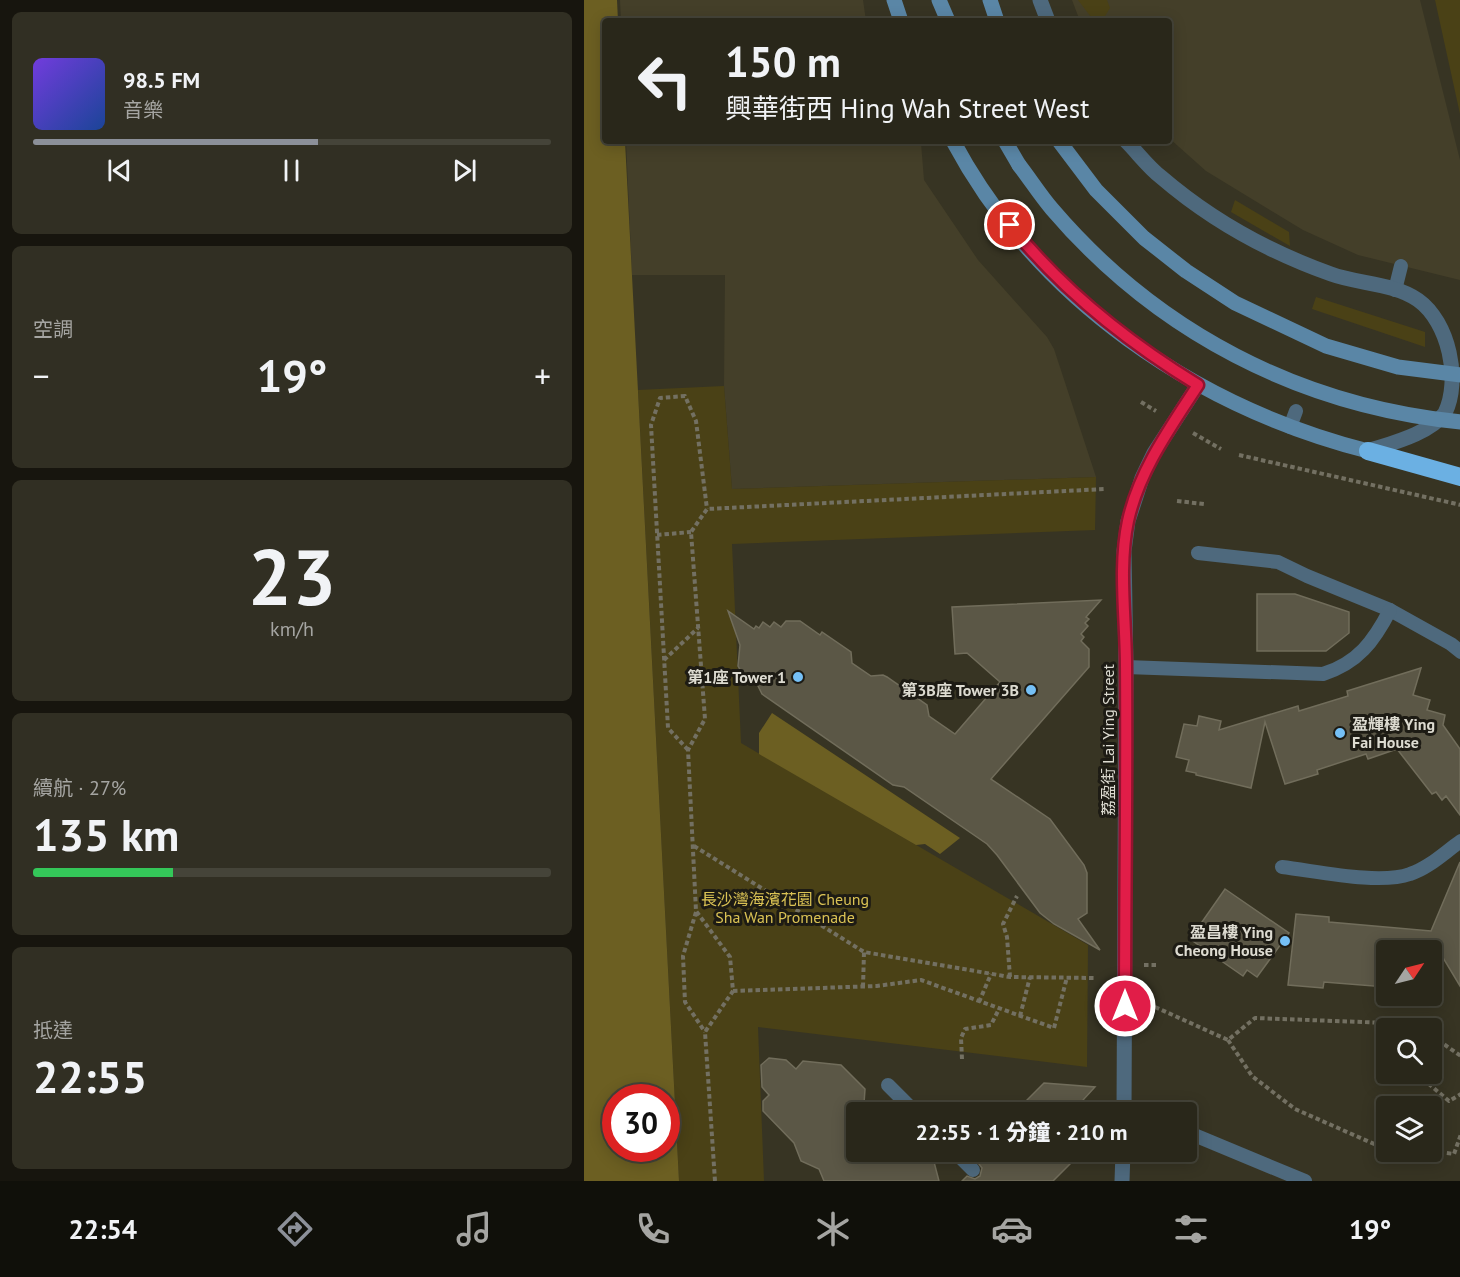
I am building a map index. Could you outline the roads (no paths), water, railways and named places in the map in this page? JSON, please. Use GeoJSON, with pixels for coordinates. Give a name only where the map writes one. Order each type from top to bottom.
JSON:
{"type":"FeatureCollection","features":[{"type":"Feature","properties":{"kind":"highway"},"geometry":{"type":"LineString","coordinates":[[1368,452],[1460,477]]}},
{"type":"Feature","properties":{"kind":"street"},"geometry":{"type":"LineString","coordinates":[[894,0],[900,18]]}},
{"type":"Feature","properties":{"kind":"street"},"geometry":{"type":"LineString","coordinates":[[939,0],[947,18]]}},
{"type":"Feature","properties":{"kind":"street"},"geometry":{"type":"LineString","coordinates":[[990,0],[996,18]]}},
{"type":"Feature","properties":{"kind":"street"},"geometry":{"type":"LineString","coordinates":[[1040,0],[1047,18]]}},
{"type":"Feature","properties":{"kind":"street"},"geometry":{"type":"LineString","coordinates":[[955,144],[997,209],[1035,256],[1079,300],[1159,362],[1198,385],[1236,405],[1290,427],[1334,443],[1368,452],[1409,437],[1432,425],[1445,413],[1454,393],[1456,372],[1452,350],[1445,331],[1433,313],[1417,299],[1396,290],[1339,277],[1289,259],[1236,231],[1160,177],[1129,144]]}},
{"type":"Feature","properties":{"kind":"street"},"geometry":{"type":"LineString","coordinates":[[1007,144],[1019,165],[1051,208],[1091,251],[1171,318],[1215,346],[1260,369],[1344,400],[1416,417],[1460,423]]}},
{"type":"Feature","properties":{"kind":"street"},"geometry":{"type":"LineString","coordinates":[[1061,144],[1096,190],[1144,238],[1186,271],[1235,303],[1326,346],[1398,367],[1460,375]]}},
{"type":"Feature","properties":{"kind":"street","name":"荔盈街 Lai Ying Street"},"geometry":{"type":"LineString","coordinates":[[1124,1102],[1126,667],[1124,551],[1128,521],[1142,478],[1154,453],[1198,385]]}},
{"type":"Feature","properties":{"kind":"street"},"geometry":{"type":"LineString","coordinates":[[1122,1181],[1123,1162]]}},
{"type":"Feature","properties":{"kind":"lane"},"geometry":{"type":"LineString","coordinates":[[1396,290],[1401,266]]}},
{"type":"Feature","properties":{"kind":"lane"},"geometry":{"type":"LineString","coordinates":[[1290,427],[1296,411]]}},
{"type":"Feature","properties":{"kind":"lane"},"geometry":{"type":"LineString","coordinates":[[1198,553],[1278,562],[1390,610],[1451,644],[1460,652]]}},
{"type":"Feature","properties":{"kind":"lane"},"geometry":{"type":"LineString","coordinates":[[1126,667],[1323,674],[1340,669],[1356,657],[1370,643],[1390,610]]}},
{"type":"Feature","properties":{"kind":"lane"},"geometry":{"type":"LineString","coordinates":[[1282,867],[1380,879],[1397,878],[1413,874],[1460,841]]}},
{"type":"Feature","properties":{"kind":"lane"},"geometry":{"type":"LineString","coordinates":[[888,1085],[905,1102]]}},
{"type":"Feature","properties":{"kind":"lane"},"geometry":{"type":"LineString","coordinates":[[1197,1136],[1305,1181]]}},
{"type":"Feature","properties":{"kind":"lane"},"geometry":{"type":"LineString","coordinates":[[965,1162],[973,1170]]}},
{"type":"Feature","properties":{"kind":"place","name":"第1座 Tower 1"},"geometry":{"type":"Point","coordinates":[798,677]}},
{"type":"Feature","properties":{"kind":"place","name":"第3B座 Tower 3B"},"geometry":{"type":"Point","coordinates":[1031,690]}},
{"type":"Feature","properties":{"kind":"place","name":"盈輝樓 Ying Fai House"},"geometry":{"type":"Point","coordinates":[1340,733]}},
{"type":"Feature","properties":{"kind":"place","name":"盈昌樓 Ying Cheong House"},"geometry":{"type":"Point","coordinates":[1285,941]}},
{"type":"Feature","properties":{"kind":"park label","name":"長沙灣海濱花園 Cheung Sha Wan Promenade"},"geometry":{"type":"Point","coordinates":[785,908]}}]}
